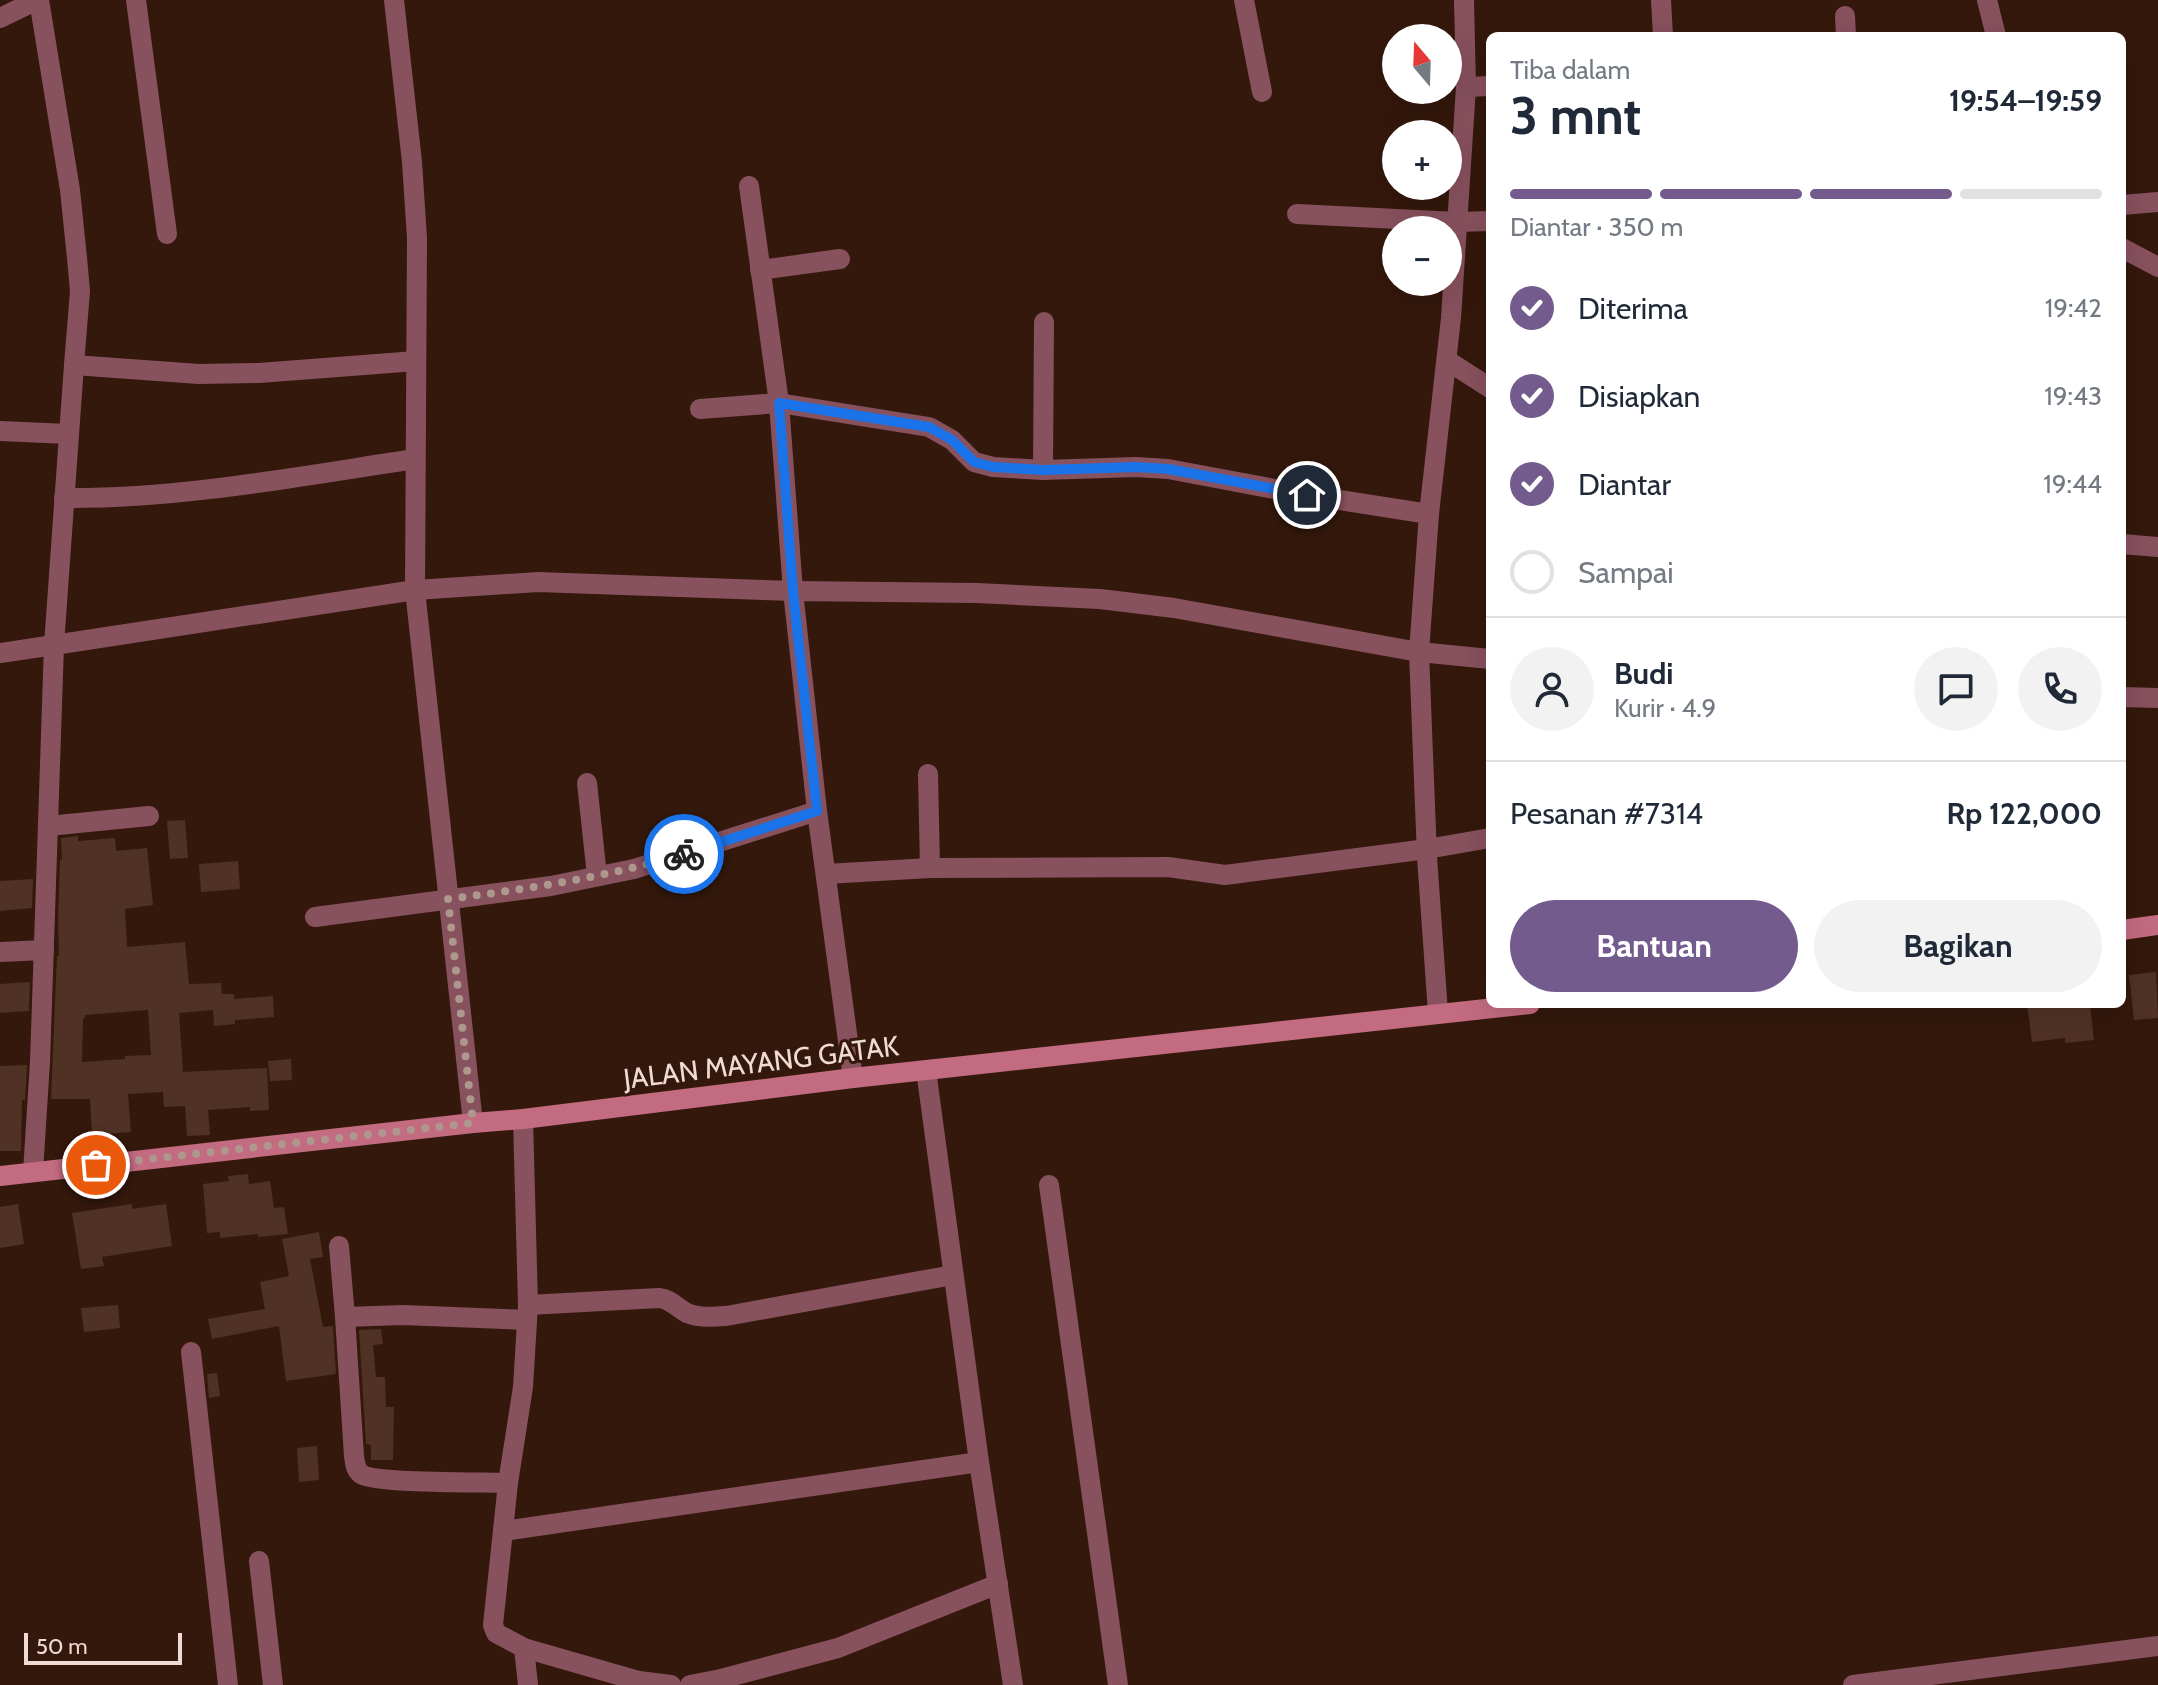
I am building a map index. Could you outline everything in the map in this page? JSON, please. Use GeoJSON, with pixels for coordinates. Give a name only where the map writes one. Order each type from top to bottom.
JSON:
{"type":"FeatureCollection","features":[{"type":"Feature","properties":{"kind":"street"},"geometry":{"type":"LineString","coordinates":[[0,18],[38,0],[70,190],[80,291],[54,645],[33,1172]]}},
{"type":"Feature","properties":{"kind":"street"},"geometry":{"type":"LineString","coordinates":[[136,0],[167,234]]}},
{"type":"Feature","properties":{"kind":"street"},"geometry":{"type":"LineString","coordinates":[[394,0],[412,162],[417,248],[415,590],[473,1123]]}},
{"type":"Feature","properties":{"kind":"street"},"geometry":{"type":"LineString","coordinates":[[1244,0],[1262,92]]}},
{"type":"Feature","properties":{"kind":"street"},"geometry":{"type":"LineString","coordinates":[[1457,216],[1466,87],[1464,0]]}},
{"type":"Feature","properties":{"kind":"street"},"geometry":{"type":"LineString","coordinates":[[1661,0],[1663,32]]}},
{"type":"Feature","properties":{"kind":"street"},"geometry":{"type":"LineString","coordinates":[[1987,0],[1995,32]]}},
{"type":"Feature","properties":{"kind":"street"},"geometry":{"type":"LineString","coordinates":[[1466,87],[1486,86]]}},
{"type":"Feature","properties":{"kind":"street"},"geometry":{"type":"LineString","coordinates":[[749,186],[779,403],[793,591],[817,811],[853,1078]]}},
{"type":"Feature","properties":{"kind":"street"},"geometry":{"type":"LineString","coordinates":[[2126,205],[2158,202]]}},
{"type":"Feature","properties":{"kind":"street"},"geometry":{"type":"LineString","coordinates":[[1297,214],[1382,218]]}},
{"type":"Feature","properties":{"kind":"street"},"geometry":{"type":"LineString","coordinates":[[1462,222],[1486,221]]}},
{"type":"Feature","properties":{"kind":"street"},"geometry":{"type":"LineString","coordinates":[[2126,250],[2158,267]]}},
{"type":"Feature","properties":{"kind":"street"},"geometry":{"type":"LineString","coordinates":[[760,270],[840,259]]}},
{"type":"Feature","properties":{"kind":"street"},"geometry":{"type":"LineString","coordinates":[[1438,1013],[1419,652],[1429,514],[1452,296]]}},
{"type":"Feature","properties":{"kind":"street"},"geometry":{"type":"LineString","coordinates":[[1043,470],[1044,322]]}},
{"type":"Feature","properties":{"kind":"street"},"geometry":{"type":"LineString","coordinates":[[1448,354],[1486,385]]}},
{"type":"Feature","properties":{"kind":"street"},"geometry":{"type":"LineString","coordinates":[[74,365],[199,374],[259,373],[416,361]]}},
{"type":"Feature","properties":{"kind":"street"},"geometry":{"type":"LineString","coordinates":[[700,409],[779,403],[929,427],[941,433],[974,462],[984,466],[1043,470],[1168,469],[1429,514]]}},
{"type":"Feature","properties":{"kind":"street"},"geometry":{"type":"LineString","coordinates":[[0,431],[68,434]]}},
{"type":"Feature","properties":{"kind":"street"},"geometry":{"type":"LineString","coordinates":[[64,498],[193,490],[415,459]]}},
{"type":"Feature","properties":{"kind":"street"},"geometry":{"type":"LineString","coordinates":[[2126,544],[2158,547]]}},
{"type":"Feature","properties":{"kind":"street"},"geometry":{"type":"LineString","coordinates":[[0,653],[415,590],[538,582],[1100,599],[1174,608],[1419,652],[1486,659]]}},
{"type":"Feature","properties":{"kind":"street"},"geometry":{"type":"LineString","coordinates":[[2126,697],[2158,698]]}},
{"type":"Feature","properties":{"kind":"street"},"geometry":{"type":"LineString","coordinates":[[928,774],[930,868]]}},
{"type":"Feature","properties":{"kind":"street"},"geometry":{"type":"LineString","coordinates":[[587,783],[597,876]]}},
{"type":"Feature","properties":{"kind":"street"},"geometry":{"type":"LineString","coordinates":[[315,917],[551,886],[647,865],[817,811]]}},
{"type":"Feature","properties":{"kind":"street"},"geometry":{"type":"LineString","coordinates":[[48,826],[149,816]]}},
{"type":"Feature","properties":{"kind":"street"},"geometry":{"type":"LineString","coordinates":[[826,874],[930,868],[1168,867],[1225,875],[1486,839]]}},
{"type":"Feature","properties":{"kind":"street"},"geometry":{"type":"LineString","coordinates":[[2126,929],[2158,925]]}},
{"type":"Feature","properties":{"kind":"street"},"geometry":{"type":"LineString","coordinates":[[0,952],[44,950]]}},
{"type":"Feature","properties":{"kind":"street","name":"JALAN MAYANG GATAK"},"geometry":{"type":"LineString","coordinates":[[0,1176],[1489,1008]]}},
{"type":"Feature","properties":{"kind":"street"},"geometry":{"type":"LineString","coordinates":[[926,1070],[979,1462],[1013,1685]]}},
{"type":"Feature","properties":{"kind":"street"},"geometry":{"type":"LineString","coordinates":[[523,1119],[528,1312],[523,1387],[508,1483],[493,1625],[496,1633],[524,1648],[639,1681],[671,1685]]}},
{"type":"Feature","properties":{"kind":"street"},"geometry":{"type":"LineString","coordinates":[[1049,1185],[1118,1685]]}},
{"type":"Feature","properties":{"kind":"street"},"geometry":{"type":"LineString","coordinates":[[339,1246],[354,1456],[360,1473],[385,1480],[508,1483]]}},
{"type":"Feature","properties":{"kind":"street"},"geometry":{"type":"LineString","coordinates":[[345,1317],[528,1312],[659,1298],[692,1314],[726,1316],[953,1275]]}},
{"type":"Feature","properties":{"kind":"street"},"geometry":{"type":"LineString","coordinates":[[191,1352],[228,1685]]}},
{"type":"Feature","properties":{"kind":"street"},"geometry":{"type":"LineString","coordinates":[[503,1531],[979,1462]]}},
{"type":"Feature","properties":{"kind":"street"},"geometry":{"type":"LineString","coordinates":[[259,1561],[273,1685]]}},
{"type":"Feature","properties":{"kind":"street"},"geometry":{"type":"LineString","coordinates":[[690,1685],[838,1648],[998,1584]]}},
{"type":"Feature","properties":{"kind":"street"},"geometry":{"type":"LineString","coordinates":[[1853,1685],[2158,1646]]}},
{"type":"Feature","properties":{"kind":"street"},"geometry":{"type":"LineString","coordinates":[[524,1648],[528,1685]]}},
{"type":"Feature","properties":{"kind":"building"},"geometry":{"type":"Polygon","coordinates":[[[185,820],[188,858],[170,859],[167,821],[185,820]]]}},
{"type":"Feature","properties":{"kind":"building"},"geometry":{"type":"Polygon","coordinates":[[[78,836],[78,841],[115,838],[116,851],[147,848],[153,905],[125,909],[127,947],[185,942],[189,984],[221,983],[222,994],[234,994],[234,999],[273,996],[274,1017],[235,1020],[235,1024],[214,1026],[213,1010],[179,1013],[183,1072],[267,1068],[269,1110],[250,1111],[250,1107],[208,1110],[210,1135],[187,1136],[185,1106],[164,1107],[163,1092],[128,1094],[131,1132],[92,1135],[90,1099],[51,1099],[59,956],[61,838],[78,836]],[[148,1010],[85,1015],[83,1018],[82,1062],[151,1055],[148,1010]]]}},
{"type":"Feature","properties":{"kind":"building"},"geometry":{"type":"Polygon","coordinates":[[[238,861],[240,889],[201,892],[199,864],[238,861]]]}},
{"type":"Feature","properties":{"kind":"building"},"geometry":{"type":"Polygon","coordinates":[[[33,879],[32,908],[0,911],[0,881],[33,879]]]}},
{"type":"Feature","properties":{"kind":"building"},"geometry":{"type":"Polygon","coordinates":[[[2156,972],[2158,1018],[2134,1020],[2129,975],[2156,972]]]}},
{"type":"Feature","properties":{"kind":"building"},"geometry":{"type":"Polygon","coordinates":[[[30,982],[29,1011],[0,1013],[0,984],[30,982]]]}},
{"type":"Feature","properties":{"kind":"building"},"geometry":{"type":"Polygon","coordinates":[[[2028,1008],[2090,1008],[2094,1040],[2065,1043],[2065,1038],[2032,1042],[2028,1008]]]}},
{"type":"Feature","properties":{"kind":"building"},"geometry":{"type":"Polygon","coordinates":[[[291,1059],[292,1080],[270,1081],[268,1061],[291,1059]]]}},
{"type":"Feature","properties":{"kind":"building"},"geometry":{"type":"Polygon","coordinates":[[[27,1065],[25,1100],[22,1100],[21,1151],[0,1151],[0,1066],[27,1065]]]}},
{"type":"Feature","properties":{"kind":"building"},"geometry":{"type":"Polygon","coordinates":[[[248,1174],[249,1184],[270,1181],[274,1208],[284,1207],[288,1234],[220,1238],[220,1232],[207,1233],[203,1184],[229,1181],[228,1176],[248,1174]]]}},
{"type":"Feature","properties":{"kind":"building"},"geometry":{"type":"Polygon","coordinates":[[[18,1204],[24,1244],[0,1248],[0,1207],[18,1204]]]}},
{"type":"Feature","properties":{"kind":"building"},"geometry":{"type":"Polygon","coordinates":[[[132,1204],[132,1209],[166,1204],[172,1246],[102,1257],[104,1266],[81,1269],[72,1213],[132,1204]]]}},
{"type":"Feature","properties":{"kind":"building"},"geometry":{"type":"Polygon","coordinates":[[[319,1232],[323,1257],[310,1259],[323,1327],[333,1326],[336,1374],[286,1381],[279,1326],[212,1339],[208,1319],[265,1309],[260,1282],[289,1276],[282,1239],[319,1232]]]}},
{"type":"Feature","properties":{"kind":"building"},"geometry":{"type":"Polygon","coordinates":[[[118,1305],[120,1328],[84,1332],[81,1308],[118,1305]]]}},
{"type":"Feature","properties":{"kind":"building"},"geometry":{"type":"Polygon","coordinates":[[[381,1329],[383,1344],[373,1345],[376,1377],[385,1377],[386,1407],[394,1407],[393,1460],[371,1460],[371,1445],[366,1444],[359,1330],[381,1329]]]}},
{"type":"Feature","properties":{"kind":"building"},"geometry":{"type":"Polygon","coordinates":[[[217,1373],[220,1396],[209,1398],[207,1374],[217,1373]]]}},
{"type":"Feature","properties":{"kind":"building"},"geometry":{"type":"Polygon","coordinates":[[[317,1446],[319,1480],[299,1482],[297,1448],[317,1446]]]}},
{"type":"Feature","properties":{"kind":"way so far"},"geometry":{"type":"LineString","coordinates":[[96,1165],[473,1123],[448,899],[551,886],[634,869],[684,854]]}},
{"type":"Feature","properties":{"kind":"route"},"geometry":{"type":"LineString","coordinates":[[684,854],[817,811],[793,591],[779,403],[929,427],[952,440],[964,454],[984,466],[1043,470],[1168,469],[1307,495]]}}]}
